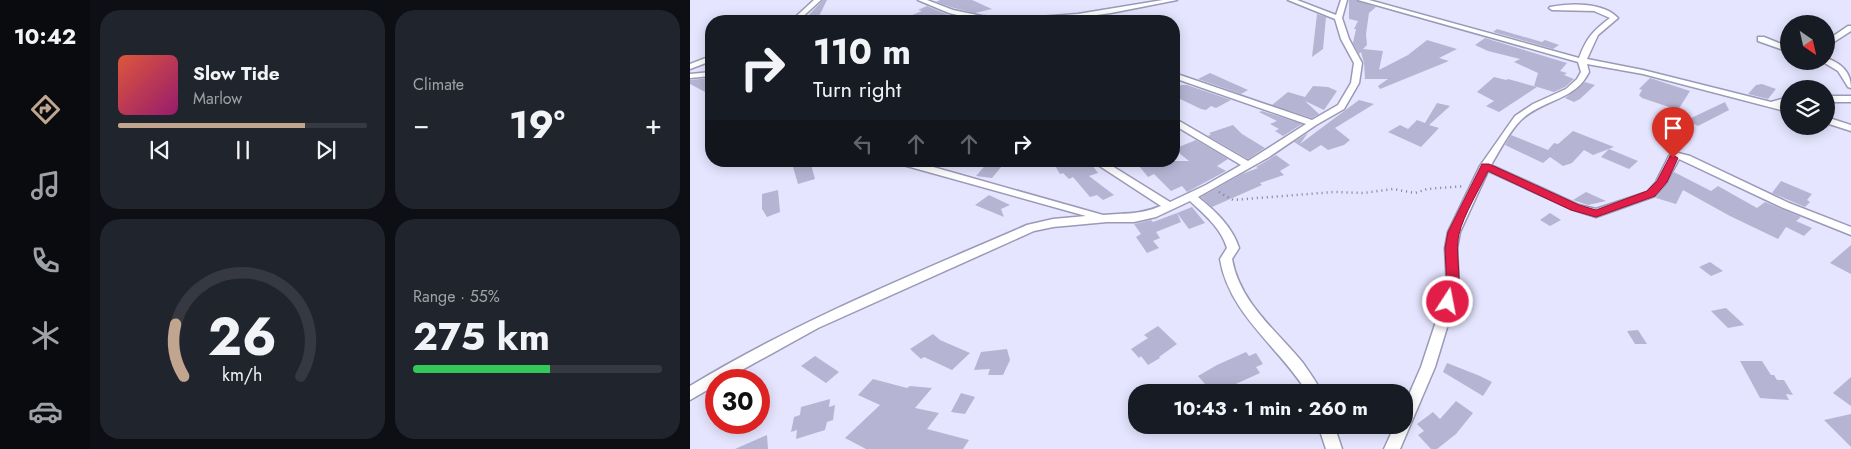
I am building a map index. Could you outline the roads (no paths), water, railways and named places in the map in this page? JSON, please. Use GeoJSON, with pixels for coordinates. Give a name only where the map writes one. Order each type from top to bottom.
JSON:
{"type":"FeatureCollection","features":[{"type":"Feature","properties":{"kind":"street"},"geometry":{"type":"LineString","coordinates":[[801,15],[818,0]]}},
{"type":"Feature","properties":{"kind":"street"},"geometry":{"type":"LineString","coordinates":[[921,0],[964,15]]}},
{"type":"Feature","properties":{"kind":"street"},"geometry":{"type":"LineString","coordinates":[[1095,15],[1174,0]]}},
{"type":"Feature","properties":{"kind":"street"},"geometry":{"type":"LineString","coordinates":[[1291,0],[1338,18]]}},
{"type":"Feature","properties":{"kind":"street"},"geometry":{"type":"LineString","coordinates":[[690,394],[730,368],[818,322],[1032,228],[1053,223],[1107,218],[1134,218],[1152,214],[1210,187],[1248,165],[1313,123],[1342,107],[1355,83],[1358,63],[1345,39],[1338,18],[1344,0]]}},
{"type":"Feature","properties":{"kind":"street"},"geometry":{"type":"LineString","coordinates":[[1361,0],[1582,61],[1643,72],[1780,107]]}},
{"type":"Feature","properties":{"kind":"street"},"geometry":{"type":"LineString","coordinates":[[1413,401],[1428,367],[1453,288],[1451,248],[1454,232],[1485,166],[1518,118],[1536,106],[1569,91],[1581,80],[1585,72],[1582,61],[1595,33],[1614,18],[1612,15],[1593,8],[1552,8]]}},
{"type":"Feature","properties":{"kind":"street"},"geometry":{"type":"LineString","coordinates":[[1835,39],[1851,28]]}},
{"type":"Feature","properties":{"kind":"street"},"geometry":{"type":"LineString","coordinates":[[1761,39],[1780,46]]}},
{"type":"Feature","properties":{"kind":"street"},"geometry":{"type":"LineString","coordinates":[[690,67],[705,61]]}},
{"type":"Feature","properties":{"kind":"street"},"geometry":{"type":"LineString","coordinates":[[1835,65],[1841,69],[1851,85]]}},
{"type":"Feature","properties":{"kind":"street"},"geometry":{"type":"LineString","coordinates":[[690,76],[705,75]]}},
{"type":"Feature","properties":{"kind":"street"},"geometry":{"type":"LineString","coordinates":[[1180,77],[1273,106],[1313,123]]}},
{"type":"Feature","properties":{"kind":"street"},"geometry":{"type":"LineString","coordinates":[[1835,99],[1851,99]]}},
{"type":"Feature","properties":{"kind":"street"},"geometry":{"type":"LineString","coordinates":[[1772,105],[1780,101]]}},
{"type":"Feature","properties":{"kind":"street"},"geometry":{"type":"LineString","coordinates":[[1835,123],[1851,128]]}},
{"type":"Feature","properties":{"kind":"street"},"geometry":{"type":"LineString","coordinates":[[1180,125],[1248,165]]}},
{"type":"Feature","properties":{"kind":"street"},"geometry":{"type":"LineString","coordinates":[[1485,166],[1575,207],[1596,214],[1651,194],[1661,182],[1673,158],[1678,156],[1851,231]]}},
{"type":"Feature","properties":{"kind":"street"},"geometry":{"type":"LineString","coordinates":[[933,167],[1017,194],[1107,218]]}},
{"type":"Feature","properties":{"kind":"street"},"geometry":{"type":"LineString","coordinates":[[1107,167],[1169,206]]}},
{"type":"Feature","properties":{"kind":"street"},"geometry":{"type":"LineString","coordinates":[[1191,196],[1217,221],[1232,242],[1232,248],[1226,259],[1230,278],[1250,312],[1309,384]]}},
{"type":"Feature","properties":{"kind":"street"},"geometry":{"type":"LineString","coordinates":[[1329,434],[1334,449]]}},
{"type":"Feature","properties":{"kind":"street"},"geometry":{"type":"LineString","coordinates":[[1392,449],[1399,434]]}}]}
